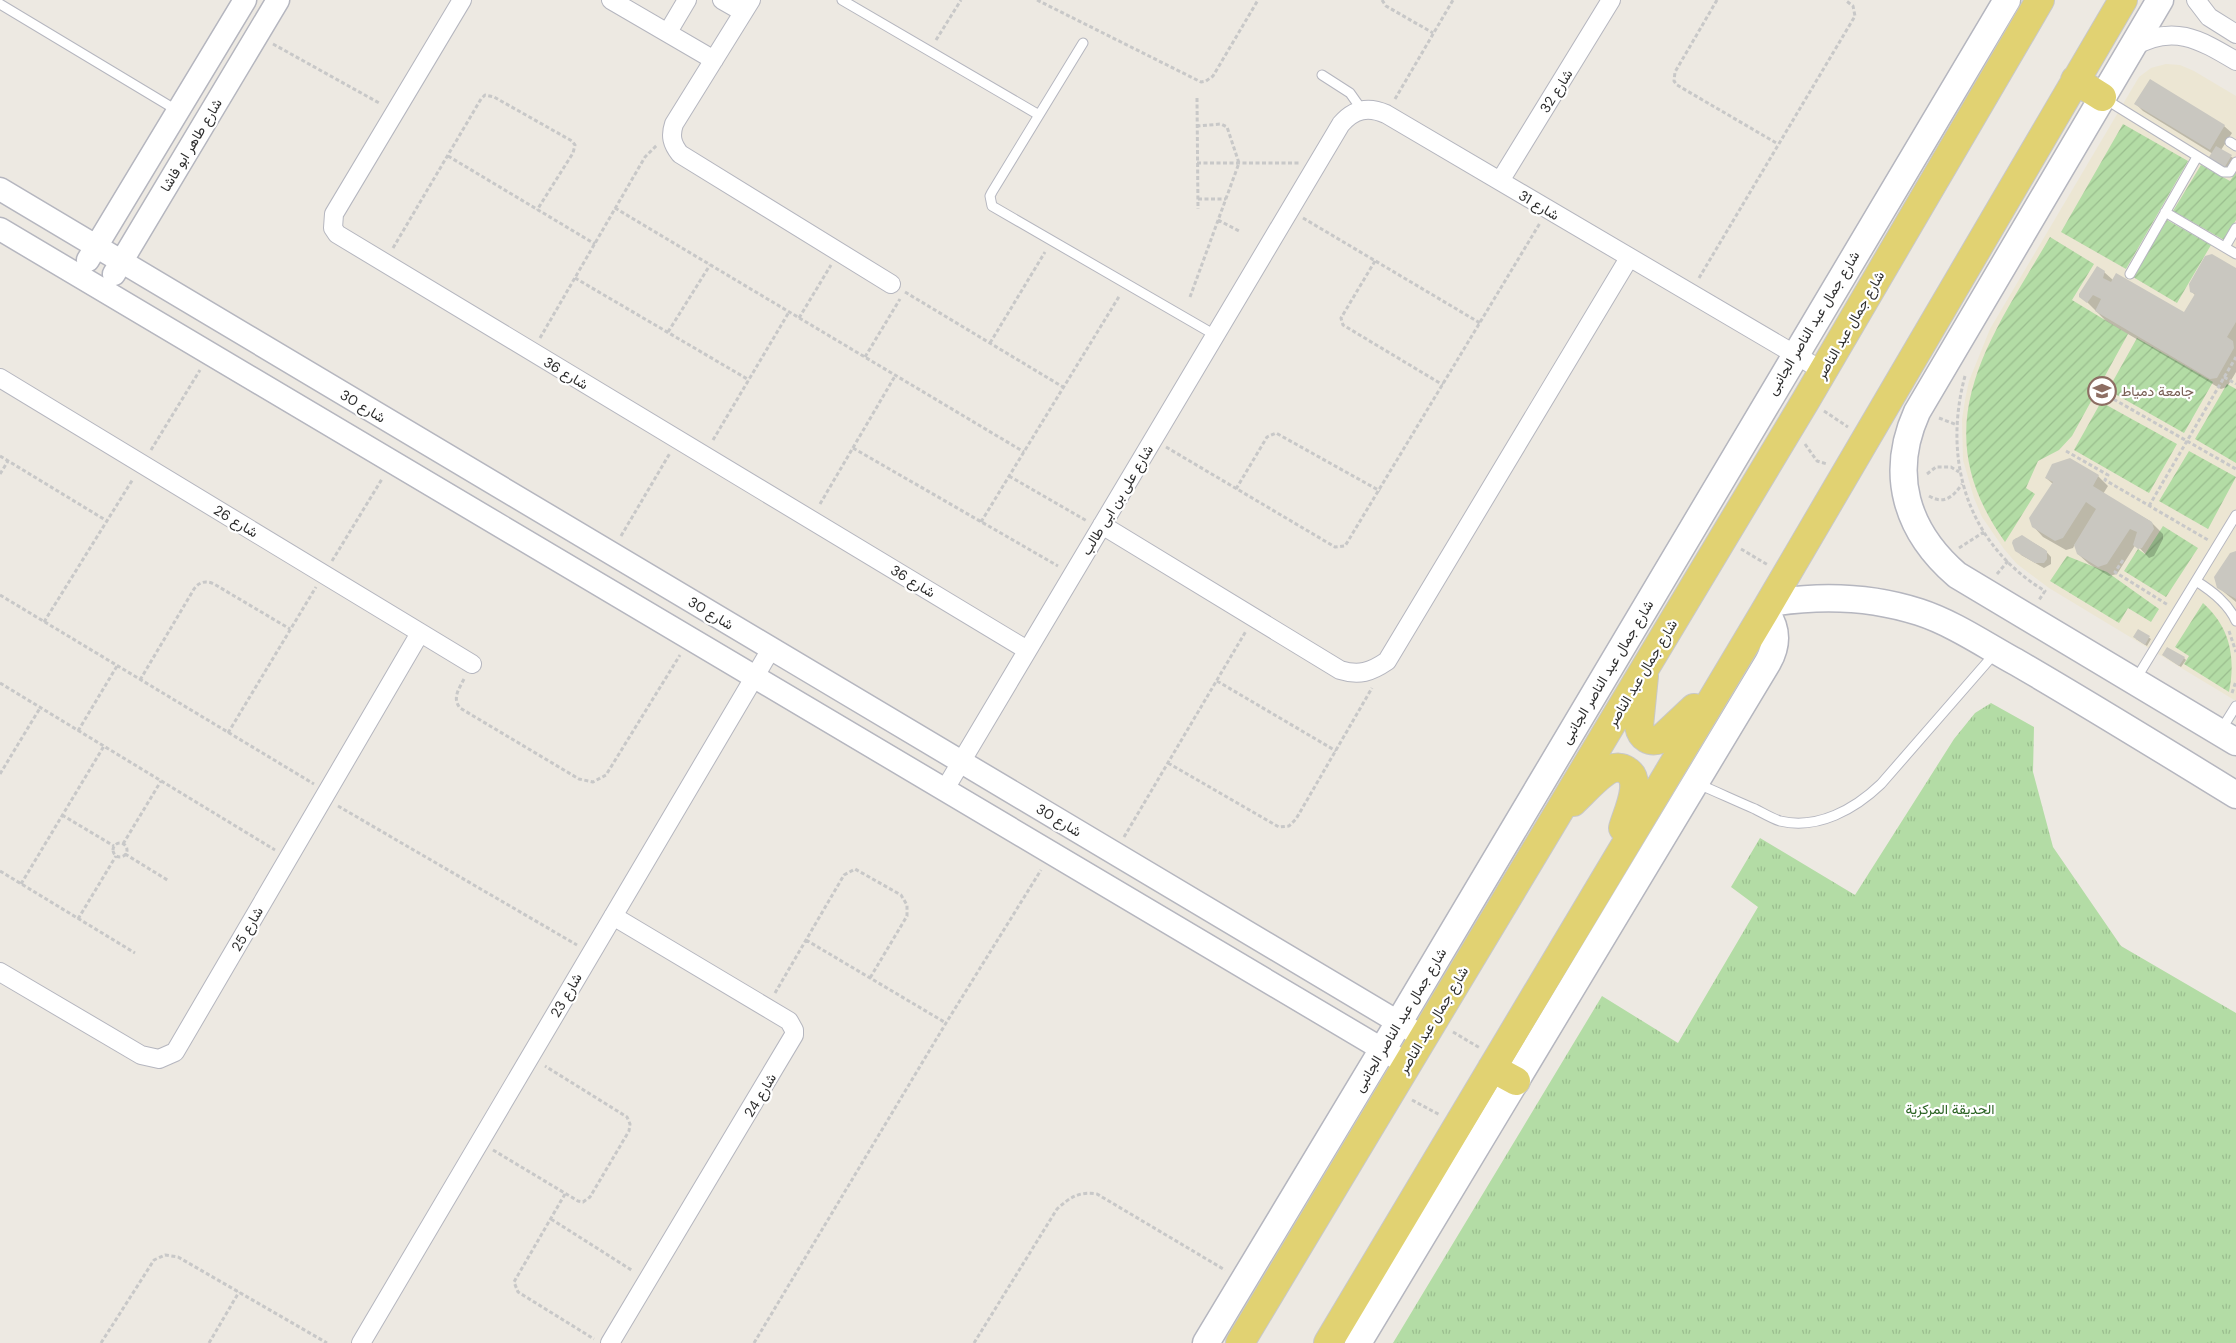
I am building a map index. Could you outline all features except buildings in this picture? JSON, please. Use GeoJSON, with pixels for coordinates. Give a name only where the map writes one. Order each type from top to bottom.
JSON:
{"type":"FeatureCollection","features":[{"type":"Feature","properties":{"kind":"main road","name":"شارع جمال عبد الناصر الجانبى"},"geometry":{"type":"LineString","coordinates":[[1206,1343],[1383,1050],[2006,0]]}},
{"type":"Feature","properties":{"kind":"main road","name":"شارع جمال عبد الناصر"},"geometry":{"type":"LineString","coordinates":[[1240,1343],[1823,371],[2040,0]]}},
{"type":"Feature","properties":{"kind":"main road"},"geometry":{"type":"LineString","coordinates":[[1328,1341],[1767,607],[2123,0]]}},
{"type":"Feature","properties":{"kind":"main road"},"geometry":{"type":"LineString","coordinates":[[2160,0],[1917,412],[1909,429],[1905,445],[1903,472],[1907,500],[1921,534],[1931,549],[1957,575],[2228,737]]}},
{"type":"Feature","properties":{"kind":"main road"},"geometry":{"type":"LineString","coordinates":[[2075,80],[2102,97]]}},
{"type":"Feature","properties":{"kind":"main road"},"geometry":{"type":"LineString","coordinates":[[1767,607],[1812,597],[1834,597],[1884,603],[1939,619],[2063,689],[2236,795]]}},
{"type":"Feature","properties":{"kind":"main road"},"geometry":{"type":"LineString","coordinates":[[1358,1343],[1773,653],[1775,634],[1767,607]]}},
{"type":"Feature","properties":{"kind":"main road"},"geometry":{"type":"LineString","coordinates":[[2063,689],[2085,652]]}},
{"type":"Feature","properties":{"kind":"main road"},"geometry":{"type":"LineString","coordinates":[[1645,668],[1638,726],[1642,736],[1651,741],[1665,737],[1722,680]]}},
{"type":"Feature","properties":{"kind":"main road"},"geometry":{"type":"LineString","coordinates":[[1554,819],[1608,770],[1617,767],[1629,772],[1634,779],[1635,787],[1612,865]]}},
{"type":"Feature","properties":{"kind":"main road"},"geometry":{"type":"LineString","coordinates":[[1495,1063],[1516,1081]]}},
{"type":"Feature","properties":{"kind":"main road"},"geometry":{"type":"LineString","coordinates":[[1250,1343],[1256,1315]]}},
{"type":"Feature","properties":{"kind":"street","name":"شارع طاهر ابو فاشا"},"geometry":{"type":"LineString","coordinates":[[79,276],[245,0]]}},
{"type":"Feature","properties":{"kind":"street","name":"شارع طاهر ابو فاشا"},"geometry":{"type":"LineString","coordinates":[[104,290],[278,0]]}},
{"type":"Feature","properties":{"kind":"street","name":"شارع 36"},"geometry":{"type":"LineString","coordinates":[[462,0],[334,214],[332,221],[334,228],[342,238],[1027,650]]}},
{"type":"Feature","properties":{"kind":"street"},"geometry":{"type":"LineString","coordinates":[[612,0],[714,60]]}},
{"type":"Feature","properties":{"kind":"street"},"geometry":{"type":"LineString","coordinates":[[668,32],[687,0]]}},
{"type":"Feature","properties":{"kind":"street"},"geometry":{"type":"LineString","coordinates":[[722,0],[747,6],[674,124],[672,140],[680,154],[898,288]]}},
{"type":"Feature","properties":{"kind":"street","name":"شارع 32"},"geometry":{"type":"LineString","coordinates":[[1500,181],[1611,0]]}},
{"type":"Feature","properties":{"kind":"street"},"geometry":{"type":"LineString","coordinates":[[2196,0],[2209,17],[2236,34]]}},
{"type":"Feature","properties":{"kind":"street"},"geometry":{"type":"LineString","coordinates":[[2131,49],[2156,37],[2184,35],[2205,42],[2236,61]]}},
{"type":"Feature","properties":{"kind":"street","name":"شارع 31"},"geometry":{"type":"LineString","coordinates":[[1362,110],[1370,109],[1386,114],[1823,371]]}},
{"type":"Feature","properties":{"kind":"street"},"geometry":{"type":"LineString","coordinates":[[1289,210],[1341,124],[1354,113],[1362,110]]}},
{"type":"Feature","properties":{"kind":"street","name":"شارع 30"},"geometry":{"type":"LineString","coordinates":[[0,189],[96,248],[1399,1022],[1428,1029]]}},
{"type":"Feature","properties":{"kind":"street","name":"شارع على بن ابى طالب"},"geometry":{"type":"LineString","coordinates":[[945,789],[1289,210]]}},
{"type":"Feature","properties":{"kind":"street"},"geometry":{"type":"LineString","coordinates":[[0,229],[1407,1064]]}},
{"type":"Feature","properties":{"kind":"street"},"geometry":{"type":"LineString","coordinates":[[1101,527],[1340,670],[1352,674],[1365,673],[1388,661],[1629,258]]}},
{"type":"Feature","properties":{"kind":"street","name":"شارع 26"},"geometry":{"type":"LineString","coordinates":[[0,378],[472,664]]}},
{"type":"Feature","properties":{"kind":"street","name":"شارع 25"},"geometry":{"type":"LineString","coordinates":[[0,972],[141,1055],[158,1059],[168,1057],[175,1052],[420,633]]}},
{"type":"Feature","properties":{"kind":"street","name":"شارع 23"},"geometry":{"type":"LineString","coordinates":[[361,1343],[771,649]]}},
{"type":"Feature","properties":{"kind":"street","name":"شارع 24"},"geometry":{"type":"LineString","coordinates":[[610,1343],[793,1040],[794,1030],[792,1025],[767,1008],[613,916]]}},
{"type":"Feature","properties":{"kind":"lane"},"geometry":{"type":"LineString","coordinates":[[842,0],[1039,115]]}},
{"type":"Feature","properties":{"kind":"lane"},"geometry":{"type":"LineString","coordinates":[[0,4],[178,111]]}},
{"type":"Feature","properties":{"kind":"lane"},"geometry":{"type":"LineString","coordinates":[[1083,43],[992,192],[990,201],[995,210],[1215,335]]}},
{"type":"Feature","properties":{"kind":"lane"},"geometry":{"type":"LineString","coordinates":[[1322,75],[1350,93],[1362,110]]}},
{"type":"Feature","properties":{"kind":"lane"},"geometry":{"type":"LineString","coordinates":[[2102,97],[2225,173],[2230,172],[2236,162]]}},
{"type":"Feature","properties":{"kind":"lane"},"geometry":{"type":"LineString","coordinates":[[2130,274],[2197,157]]}},
{"type":"Feature","properties":{"kind":"lane"},"geometry":{"type":"LineString","coordinates":[[2165,212],[2236,254]]}},
{"type":"Feature","properties":{"kind":"lane"},"geometry":{"type":"LineString","coordinates":[[2225,247],[2236,228]]}},
{"type":"Feature","properties":{"kind":"lane"},"geometry":{"type":"LineString","coordinates":[[2134,682],[2236,515]]}},
{"type":"Feature","properties":{"kind":"lane"},"geometry":{"type":"LineString","coordinates":[[2196,581],[2211,590],[2224,602],[2236,621]]}},
{"type":"Feature","properties":{"kind":"lane"},"geometry":{"type":"LineString","coordinates":[[1696,782],[1779,821],[1802,822],[1824,819],[1845,811],[1865,800],[1881,784],[1997,652]]}},
{"type":"Feature","properties":{"kind":"lane"},"geometry":{"type":"LineString","coordinates":[[2228,737],[2236,706]]}},
{"type":"Feature","properties":{"kind":"path"},"geometry":{"type":"LineString","coordinates":[[930,51],[961,0]]}},
{"type":"Feature","properties":{"kind":"path"},"geometry":{"type":"LineString","coordinates":[[1038,0],[1202,82],[1213,76],[1258,0]]}},
{"type":"Feature","properties":{"kind":"path"},"geometry":{"type":"LineString","coordinates":[[1382,0],[1386,6],[1433,33]]}},
{"type":"Feature","properties":{"kind":"path"},"geometry":{"type":"LineString","coordinates":[[1386,114],[1453,0]]}},
{"type":"Feature","properties":{"kind":"path"},"geometry":{"type":"LineString","coordinates":[[1717,0],[1675,72],[1674,80],[1677,85],[1778,144]]}},
{"type":"Feature","properties":{"kind":"path"},"geometry":{"type":"LineString","coordinates":[[1690,294],[1855,16],[1853,6],[1845,0]]}},
{"type":"Feature","properties":{"kind":"path"},"geometry":{"type":"LineString","coordinates":[[257,35],[395,112]]}},
{"type":"Feature","properties":{"kind":"path"},"geometry":{"type":"LineString","coordinates":[[384,263],[481,99],[488,95],[572,141],[575,145],[573,153],[537,210]]}},
{"type":"Feature","properties":{"kind":"path"},"geometry":{"type":"LineString","coordinates":[[1197,98],[1198,209]]}},
{"type":"Feature","properties":{"kind":"path"},"geometry":{"type":"LineString","coordinates":[[1190,297],[1239,163],[1227,127],[1221,124],[1197,126]]}},
{"type":"Feature","properties":{"kind":"path"},"geometry":{"type":"LineString","coordinates":[[532,352],[652,148],[672,140]]}},
{"type":"Feature","properties":{"kind":"path"},"geometry":{"type":"LineString","coordinates":[[448,156],[595,244]]}},
{"type":"Feature","properties":{"kind":"path"},"geometry":{"type":"LineString","coordinates":[[1197,163],[1318,163]]}},
{"type":"Feature","properties":{"kind":"path"},"geometry":{"type":"LineString","coordinates":[[1198,199],[1226,199]]}},
{"type":"Feature","properties":{"kind":"path"},"geometry":{"type":"LineString","coordinates":[[615,208],[1024,452]]}},
{"type":"Feature","properties":{"kind":"path"},"geometry":{"type":"LineString","coordinates":[[1289,210],[1480,323]]}},
{"type":"Feature","properties":{"kind":"path"},"geometry":{"type":"LineString","coordinates":[[1153,439],[1338,548],[1348,544],[1548,210]]}},
{"type":"Feature","properties":{"kind":"path"},"geometry":{"type":"LineString","coordinates":[[1218,220],[1241,232]]}},
{"type":"Feature","properties":{"kind":"path"},"geometry":{"type":"LineString","coordinates":[[990,343],[1052,241]]}},
{"type":"Feature","properties":{"kind":"path"},"geometry":{"type":"LineString","coordinates":[[799,318],[839,252]]}},
{"type":"Feature","properties":{"kind":"path"},"geometry":{"type":"LineString","coordinates":[[1375,261],[1341,318],[1344,327],[1443,385]]}},
{"type":"Feature","properties":{"kind":"path"},"geometry":{"type":"LineString","coordinates":[[668,332],[710,265]]}},
{"type":"Feature","properties":{"kind":"path"},"geometry":{"type":"LineString","coordinates":[[575,278],[749,380]]}},
{"type":"Feature","properties":{"kind":"path"},"geometry":{"type":"LineString","coordinates":[[982,522],[1126,284]]}},
{"type":"Feature","properties":{"kind":"path"},"geometry":{"type":"LineString","coordinates":[[865,357],[898,288],[1063,387]]}},
{"type":"Feature","properties":{"kind":"path"},"geometry":{"type":"LineString","coordinates":[[704,456],[789,312]]}},
{"type":"Feature","properties":{"kind":"path"},"geometry":{"type":"LineString","coordinates":[[44,622],[211,353]]}},
{"type":"Feature","properties":{"kind":"path"},"geometry":{"type":"LineString","coordinates":[[2149,506],[2236,357]]}},
{"type":"Feature","properties":{"kind":"path"},"geometry":{"type":"LineString","coordinates":[[1968,368],[1961,392],[1957,425],[1959,472],[1972,510],[1984,532],[2022,576],[2045,592],[2026,617]]}},
{"type":"Feature","properties":{"kind":"path"},"geometry":{"type":"LineString","coordinates":[[811,520],[895,376]]}},
{"type":"Feature","properties":{"kind":"path"},"geometry":{"type":"LineString","coordinates":[[2224,377],[2236,384]]}},
{"type":"Feature","properties":{"kind":"path"},"geometry":{"type":"LineString","coordinates":[[2108,396],[2236,470]]}},
{"type":"Feature","properties":{"kind":"path"},"geometry":{"type":"LineString","coordinates":[[1799,411],[1866,438]]}},
{"type":"Feature","properties":{"kind":"path"},"geometry":{"type":"LineString","coordinates":[[1799,411],[1807,448],[1817,461],[1831,464],[1851,463]]}},
{"type":"Feature","properties":{"kind":"path"},"geometry":{"type":"LineString","coordinates":[[1930,415],[1957,425]]}},
{"type":"Feature","properties":{"kind":"path"},"geometry":{"type":"LineString","coordinates":[[1236,489],[1267,437],[1276,433],[1380,490]]}},
{"type":"Feature","properties":{"kind":"path"},"geometry":{"type":"LineString","coordinates":[[611,553],[678,440]]}},
{"type":"Feature","properties":{"kind":"path"},"geometry":{"type":"LineString","coordinates":[[853,448],[1072,574]]}},
{"type":"Feature","properties":{"kind":"path"},"geometry":{"type":"LineString","coordinates":[[2066,451],[2108,475],[2104,480],[2217,545]]}},
{"type":"Feature","properties":{"kind":"path"},"geometry":{"type":"LineString","coordinates":[[0,456],[106,521]]}},
{"type":"Feature","properties":{"kind":"path"},"geometry":{"type":"LineString","coordinates":[[0,474],[8,461]]}},
{"type":"Feature","properties":{"kind":"path"},"geometry":{"type":"LineString","coordinates":[[228,733],[393,461]]}},
{"type":"Feature","properties":{"kind":"path"},"geometry":{"type":"LineString","coordinates":[[1922,469],[1923,479],[1929,471],[1936,467],[1951,467],[1959,472]]}},
{"type":"Feature","properties":{"kind":"path"},"geometry":{"type":"LineString","coordinates":[[1009,476],[1101,527]]}},
{"type":"Feature","properties":{"kind":"path"},"geometry":{"type":"LineString","coordinates":[[1928,501],[1925,493],[1936,500],[1948,499],[1953,496],[1962,484]]}},
{"type":"Feature","properties":{"kind":"path"},"geometry":{"type":"LineString","coordinates":[[1955,550],[1984,532]]}},
{"type":"Feature","properties":{"kind":"path"},"geometry":{"type":"LineString","coordinates":[[1723,538],[1785,576]]}},
{"type":"Feature","properties":{"kind":"path"},"geometry":{"type":"LineString","coordinates":[[2123,560],[2115,572],[2177,611]]}},
{"type":"Feature","properties":{"kind":"path"},"geometry":{"type":"LineString","coordinates":[[1992,580],[2008,561]]}},
{"type":"Feature","properties":{"kind":"path"},"geometry":{"type":"LineString","coordinates":[[140,680],[194,588],[201,583],[214,584],[290,629]]}},
{"type":"Feature","properties":{"kind":"path"},"geometry":{"type":"LineString","coordinates":[[0,595],[228,733],[326,795],[590,953]]}},
{"type":"Feature","properties":{"kind":"path"},"geometry":{"type":"LineString","coordinates":[[1115,853],[1254,618]]}},
{"type":"Feature","properties":{"kind":"path"},"geometry":{"type":"LineString","coordinates":[[472,664],[456,695],[457,704],[460,708],[580,779],[593,782],[606,776],[691,638]]}},
{"type":"Feature","properties":{"kind":"path"},"geometry":{"type":"LineString","coordinates":[[1168,763],[1279,827],[1284,828],[1293,824],[1388,661]]}},
{"type":"Feature","properties":{"kind":"path"},"geometry":{"type":"LineString","coordinates":[[78,731],[117,666]]}},
{"type":"Feature","properties":{"kind":"path"},"geometry":{"type":"LineString","coordinates":[[1217,681],[1336,751]]}},
{"type":"Feature","properties":{"kind":"path"},"geometry":{"type":"LineString","coordinates":[[0,683],[289,858]]}},
{"type":"Feature","properties":{"kind":"path"},"geometry":{"type":"LineString","coordinates":[[0,774],[40,708]]}},
{"type":"Feature","properties":{"kind":"path"},"geometry":{"type":"LineString","coordinates":[[21,884],[104,746]]}},
{"type":"Feature","properties":{"kind":"path"},"geometry":{"type":"LineString","coordinates":[[124,844],[161,781]]}},
{"type":"Feature","properties":{"kind":"path"},"geometry":{"type":"LineString","coordinates":[[62,815],[114,846]]}},
{"type":"Feature","properties":{"kind":"path"},"geometry":{"type":"LineString","coordinates":[[114,846],[116,844],[124,844]]}},
{"type":"Feature","properties":{"kind":"path"},"geometry":{"type":"LineString","coordinates":[[124,844],[126,854]]}},
{"type":"Feature","properties":{"kind":"path"},"geometry":{"type":"LineString","coordinates":[[114,846],[112,850],[116,856],[123,857],[126,854]]}},
{"type":"Feature","properties":{"kind":"path"},"geometry":{"type":"LineString","coordinates":[[754,1343],[946,1023],[1052,852]]}},
{"type":"Feature","properties":{"kind":"path"},"geometry":{"type":"LineString","coordinates":[[126,854],[169,881]]}},
{"type":"Feature","properties":{"kind":"path"},"geometry":{"type":"LineString","coordinates":[[78,919],[116,856]]}},
{"type":"Feature","properties":{"kind":"path"},"geometry":{"type":"LineString","coordinates":[[767,1008],[844,875],[850,870],[855,869],[901,895],[908,905],[907,916],[870,978]]}},
{"type":"Feature","properties":{"kind":"path"},"geometry":{"type":"LineString","coordinates":[[0,871],[135,953]]}},
{"type":"Feature","properties":{"kind":"path"},"geometry":{"type":"LineString","coordinates":[[806,940],[946,1023]]}},
{"type":"Feature","properties":{"kind":"path"},"geometry":{"type":"LineString","coordinates":[[1428,1029],[1495,1063]]}},
{"type":"Feature","properties":{"kind":"path"},"geometry":{"type":"LineString","coordinates":[[480,1142],[580,1202],[588,1200],[629,1131],[630,1124],[624,1114],[530,1057]]}},
{"type":"Feature","properties":{"kind":"path"},"geometry":{"type":"LineString","coordinates":[[1392,1089],[1458,1125]]}},
{"type":"Feature","properties":{"kind":"path"},"geometry":{"type":"LineString","coordinates":[[974,1343],[1057,1208],[1076,1194],[1087,1192],[1097,1194],[1243,1281]]}},
{"type":"Feature","properties":{"kind":"path"},"geometry":{"type":"LineString","coordinates":[[565,1194],[514,1282],[515,1288],[518,1292],[600,1343]]}},
{"type":"Feature","properties":{"kind":"path"},"geometry":{"type":"LineString","coordinates":[[550,1219],[648,1280]]}},
{"type":"Feature","properties":{"kind":"path"},"geometry":{"type":"LineString","coordinates":[[101,1343],[150,1266],[159,1257],[172,1255],[327,1343]]}},
{"type":"Feature","properties":{"kind":"path"},"geometry":{"type":"LineString","coordinates":[[209,1343],[239,1292]]}},
{"type":"Feature","properties":{"kind":"shaded area","name":"جامعة دمياط"},"geometry":{"type":"Polygon","coordinates":[[[2166,64],[2180,65],[2194,71],[2236,96],[2236,701],[2049,588],[2017,564],[1982,517],[1974,498],[1963,460],[1962,420],[1965,400],[1969,381],[1990,329],[2139,77],[2151,68],[2166,64]]]}},
{"type":"Feature","properties":{"kind":"green space"},"geometry":{"type":"Polygon","coordinates":[[[2123,124],[2188,161],[2126,269],[2061,232],[2123,124]]]}},
{"type":"Feature","properties":{"kind":"green space"},"geometry":{"type":"Polygon","coordinates":[[[2201,165],[2230,181],[2236,172],[2236,220],[2224,240],[2173,211],[2201,165]]]}},
{"type":"Feature","properties":{"kind":"green space"},"geometry":{"type":"Polygon","coordinates":[[[2167,220],[2211,245],[2177,303],[2133,277],[2167,220]]]}},
{"type":"Feature","properties":{"kind":"green space"},"geometry":{"type":"Polygon","coordinates":[[[2050,237],[2094,264],[2072,300],[2128,334],[2072,436],[2059,450],[2038,461],[2026,488],[2035,494],[2005,542],[1981,500],[1968,460],[1967,422],[1974,385],[1987,349],[2006,312],[2050,237]]]}},
{"type":"Feature","properties":{"kind":"green space"},"geometry":{"type":"Polygon","coordinates":[[[2137,338],[2213,382],[2184,433],[2108,390],[2137,338]]]}},
{"type":"Feature","properties":{"kind":"green space"},"geometry":{"type":"Polygon","coordinates":[[[2227,384],[2236,389],[2236,463],[2195,439],[2227,384]]]}},
{"type":"Feature","properties":{"kind":"green space"},"geometry":{"type":"Polygon","coordinates":[[[2101,402],[2177,444],[2149,493],[2074,450],[2101,402]]]}},
{"type":"Feature","properties":{"kind":"green space"},"geometry":{"type":"Polygon","coordinates":[[[2189,451],[2236,477],[2208,529],[2159,501],[2189,451]]]}},
{"type":"Feature","properties":{"kind":"green space"},"geometry":{"type":"Polygon","coordinates":[[[2163,526],[2198,548],[2166,597],[2124,571],[2138,549],[2145,554],[2163,526]]]}},
{"type":"Feature","properties":{"kind":"green space"},"geometry":{"type":"Polygon","coordinates":[[[2067,556],[2107,572],[2159,609],[2151,622],[2128,608],[2119,623],[2050,581],[2067,556]]]}},
{"type":"Feature","properties":{"kind":"green space"},"geometry":{"type":"Polygon","coordinates":[[[2203,603],[2219,622],[2229,643],[2232,667],[2229,692],[2184,664],[2189,656],[2175,647],[2203,603]]]}},
{"type":"Feature","properties":{"kind":"green space","name":"الحديقة المركزية"},"geometry":{"type":"Polygon","coordinates":[[[1991,703],[2034,727],[2033,772],[2053,847],[2121,946],[2236,1013],[2236,1343],[1393,1343],[1602,996],[1678,1043],[1758,907],[1731,887],[1760,838],[1855,895],[1954,739],[1975,713],[1991,703]]]}},
{"type":"Feature","properties":{"kind":"place","name":"جامعة دمياط"},"geometry":{"type":"Point","coordinates":[2102,391]}}]}
